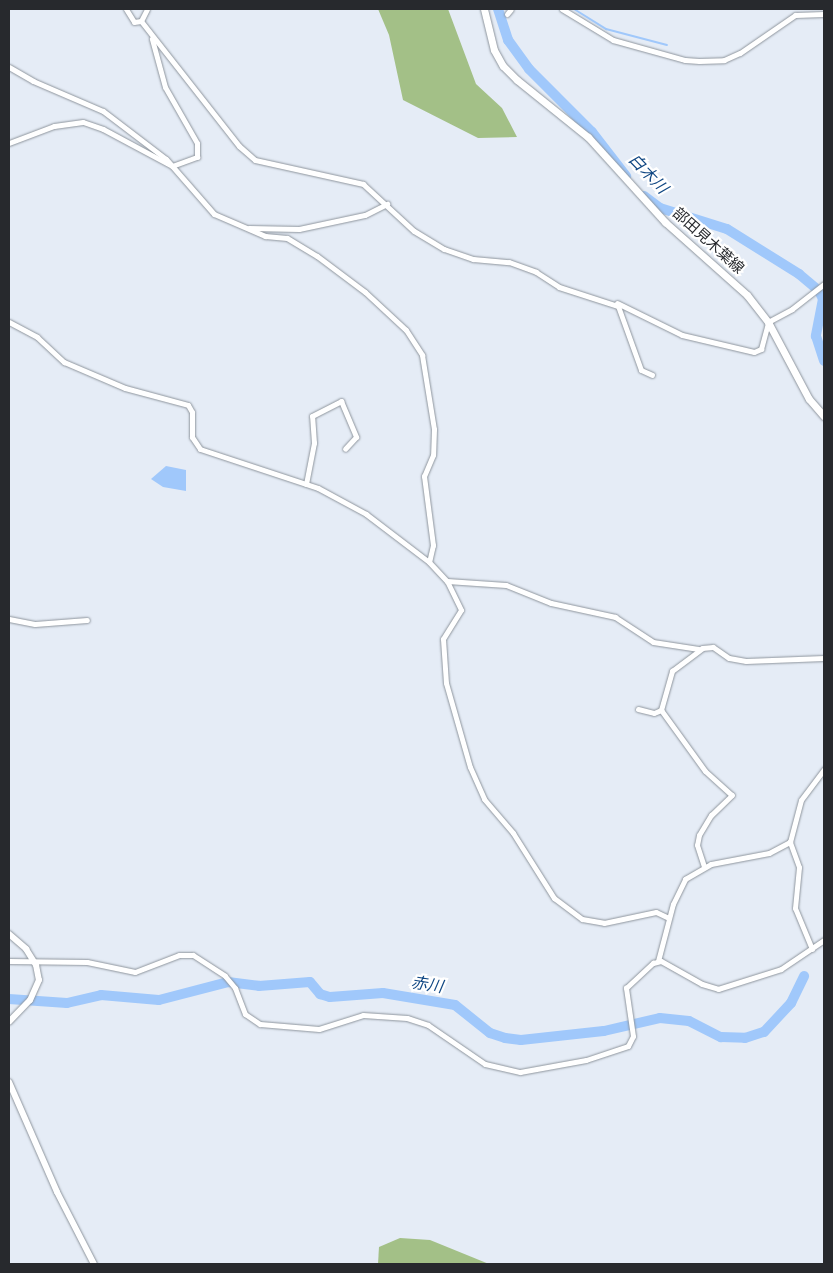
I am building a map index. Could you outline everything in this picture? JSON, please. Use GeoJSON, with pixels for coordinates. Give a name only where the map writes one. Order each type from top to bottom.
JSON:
{"type":"FeatureCollection","features":[{"type":"Feature","properties":{"kind":"main road","name":"部田見木葉線"},"geometry":{"type":"LineString","coordinates":[[484,9],[494,50],[510,73],[588,137],[665,222],[747,295],[768,322],[809,399],[824,416]]}},
{"type":"Feature","properties":{"kind":"street"},"geometry":{"type":"LineString","coordinates":[[126,9],[134,22],[141,21]]}},
{"type":"Feature","properties":{"kind":"street"},"geometry":{"type":"LineString","coordinates":[[141,21],[147,9]]}},
{"type":"Feature","properties":{"kind":"street"},"geometry":{"type":"LineString","coordinates":[[506,14],[511,9]]}},
{"type":"Feature","properties":{"kind":"street"},"geometry":{"type":"LineString","coordinates":[[562,9],[613,40],[685,60],[700,61],[724,60],[740,53],[795,15],[824,14]]}},
{"type":"Feature","properties":{"kind":"street"},"geometry":{"type":"LineString","coordinates":[[141,21],[152,38],[179,66],[239,146],[255,160],[293,170],[348,179],[363,184],[387,204],[414,231],[444,249],[472,259],[509,262],[536,272],[559,287],[618,306]]}},
{"type":"Feature","properties":{"kind":"street"},"geometry":{"type":"LineString","coordinates":[[9,142],[54,126],[83,122],[103,129],[172,166],[197,157],[198,149],[165,88],[152,38]]}},
{"type":"Feature","properties":{"kind":"street"},"geometry":{"type":"LineString","coordinates":[[9,67],[33,81],[103,111],[172,166],[214,214],[265,236],[287,238],[317,256],[390,314],[416,342],[427,373],[434,429],[433,455],[424,476],[433,544],[429,562]]}},
{"type":"Feature","properties":{"kind":"street"},"geometry":{"type":"LineString","coordinates":[[246,228],[299,229],[365,215],[387,204]]}},
{"type":"Feature","properties":{"kind":"street"},"geometry":{"type":"LineString","coordinates":[[618,306],[617,303],[682,335],[746,352],[761,349],[768,322],[792,309],[824,284]]}},
{"type":"Feature","properties":{"kind":"street"},"geometry":{"type":"LineString","coordinates":[[618,306],[641,370],[652,375]]}},
{"type":"Feature","properties":{"kind":"street"},"geometry":{"type":"LineString","coordinates":[[9,322],[37,337],[64,362],[125,388],[188,405],[192,412],[192,437],[196,446],[205,452],[306,484],[366,514],[429,562],[447,581],[462,610],[443,639],[446,683],[470,767],[484,798],[514,833],[554,898],[582,919],[604,923],[656,912],[668,918]]}},
{"type":"Feature","properties":{"kind":"street"},"geometry":{"type":"LineString","coordinates":[[306,484],[314,443],[312,416],[341,401],[356,437],[345,449]]}},
{"type":"Feature","properties":{"kind":"street"},"geometry":{"type":"LineString","coordinates":[[447,581],[506,585],[551,603],[615,617],[653,642],[698,649],[713,648],[729,658],[746,661],[824,658]]}},
{"type":"Feature","properties":{"kind":"street"},"geometry":{"type":"LineString","coordinates":[[9,619],[35,624],[88,620]]}},
{"type":"Feature","properties":{"kind":"street"},"geometry":{"type":"LineString","coordinates":[[698,649],[670,674],[661,710],[705,772],[732,795],[711,815],[699,835],[697,845],[704,867]]}},
{"type":"Feature","properties":{"kind":"street"},"geometry":{"type":"LineString","coordinates":[[638,709],[654,713],[661,710]]}},
{"type":"Feature","properties":{"kind":"street"},"geometry":{"type":"LineString","coordinates":[[812,948],[795,908],[799,867],[790,842],[801,800],[824,770]]}},
{"type":"Feature","properties":{"kind":"street"},"geometry":{"type":"LineString","coordinates":[[9,961],[87,962],[136,972],[179,955],[193,955],[225,976],[235,988],[245,1014],[260,1024],[319,1029],[363,1015],[407,1018],[428,1025],[485,1064],[520,1072],[579,1062],[628,1046],[633,1036],[626,988],[658,961],[668,918],[685,879],[704,867],[769,853],[790,842]]}},
{"type":"Feature","properties":{"kind":"street"},"geometry":{"type":"LineString","coordinates":[[9,934],[33,960],[38,972],[37,987],[30,1000],[9,1022]]}},
{"type":"Feature","properties":{"kind":"street"},"geometry":{"type":"LineString","coordinates":[[658,961],[718,989],[781,970],[824,940]]}},
{"type":"Feature","properties":{"kind":"street"},"geometry":{"type":"LineString","coordinates":[[9,1082],[57,1192],[94,1264]]}},
{"type":"Feature","properties":{"kind":"green space"},"geometry":{"type":"Polygon","coordinates":[[[378,9],[448,9],[476,84],[502,108],[517,137],[478,138],[403,100],[389,35],[378,9]]]}},
{"type":"Feature","properties":{"kind":"green space"},"geometry":{"type":"Polygon","coordinates":[[[400,1238],[430,1240],[489,1264],[378,1264],[379,1247],[400,1238]]]}},
{"type":"Feature","properties":{"kind":"water"},"geometry":{"type":"Polygon","coordinates":[[[166,466],[186,470],[186,491],[163,487],[151,479],[166,466]]]}},
{"type":"Feature","properties":{"kind":"waterway","name":"白木川"},"geometry":{"type":"LineString","coordinates":[[498,9],[508,40],[529,69],[592,132],[626,176]]}},
{"type":"Feature","properties":{"kind":"waterway"},"geometry":{"type":"LineString","coordinates":[[574,9],[606,29],[667,45]]}},
{"type":"Feature","properties":{"kind":"waterway","name":"白木川"},"geometry":{"type":"LineString","coordinates":[[644,196],[660,208],[727,229],[799,274],[819,291],[823,299],[816,336],[824,361]]}},
{"type":"Feature","properties":{"kind":"waterway","name":"赤川"},"geometry":{"type":"LineString","coordinates":[[9,999],[67,1003],[101,995],[159,1000],[228,982],[259,986],[310,982],[320,994],[330,997],[383,993],[455,1005],[490,1033],[505,1038],[521,1040],[604,1031],[660,1018],[689,1021],[721,1037],[745,1038],[764,1032],[791,1003],[804,976]]}}]}
